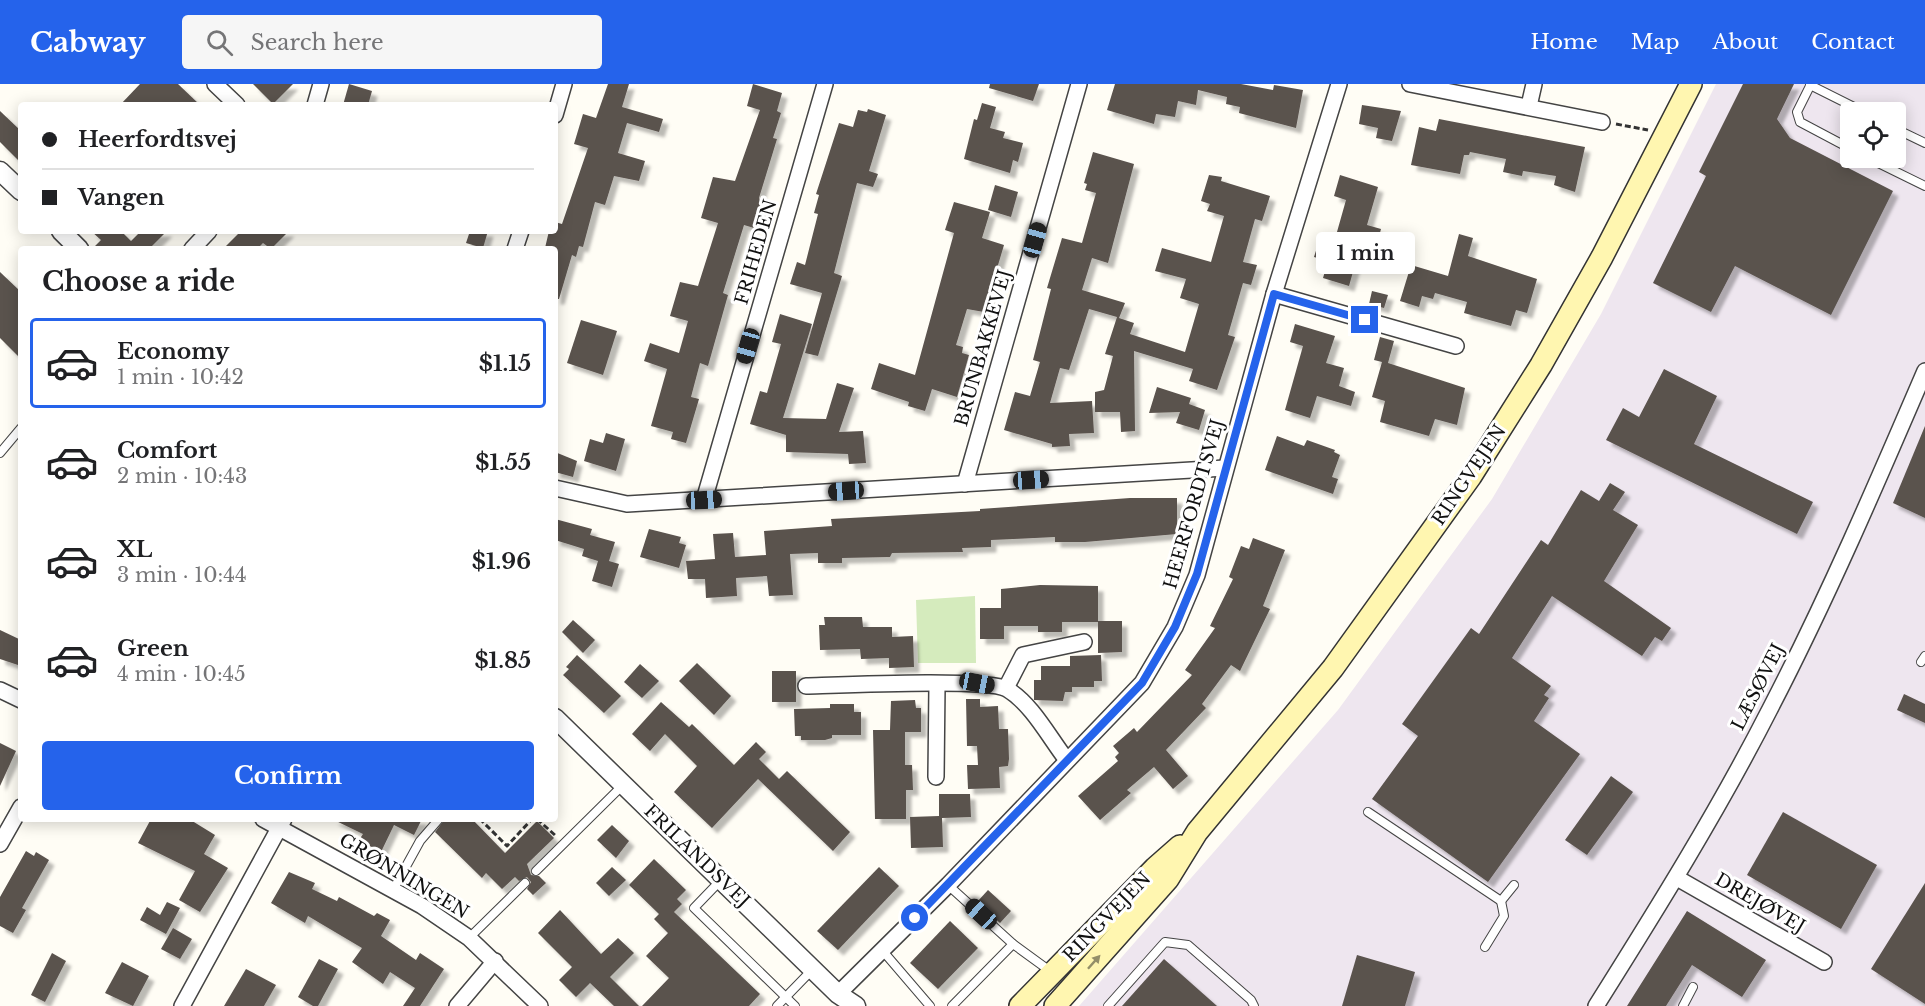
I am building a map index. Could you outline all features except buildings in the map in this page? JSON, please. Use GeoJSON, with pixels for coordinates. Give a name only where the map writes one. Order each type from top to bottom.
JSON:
{"type":"FeatureCollection","features":[{"type":"Feature","properties":{"kind":"main road","name":"RINGVEJEN"},"geometry":{"type":"LineString","coordinates":[[1055,1006],[1168,879],[1197,832],[1333,668],[1471,476],[1541,365],[1602,257],[1691,84]]}},
{"type":"Feature","properties":{"kind":"main road","name":"RINGVEJEN"},"geometry":{"type":"LineString","coordinates":[[1020,1006],[1155,868],[1197,832]]}},
{"type":"Feature","properties":{"kind":"street"},"geometry":{"type":"LineString","coordinates":[[215,84],[234,102]]}},
{"type":"Feature","properties":{"kind":"street"},"geometry":{"type":"LineString","coordinates":[[316,102],[321,84]]}},
{"type":"Feature","properties":{"kind":"street"},"geometry":{"type":"LineString","coordinates":[[558,105],[564,84]]}},
{"type":"Feature","properties":{"kind":"street","name":"FRIHEDEN"},"geometry":{"type":"LineString","coordinates":[[704,500],[825,84]]}},
{"type":"Feature","properties":{"kind":"street","name":"BRUNBAKKEVEJ"},"geometry":{"type":"LineString","coordinates":[[964,484],[1079,84]]}},
{"type":"Feature","properties":{"kind":"street","name":"HEERFORDTSVEJ"},"geometry":{"type":"LineString","coordinates":[[841,1000],[882,950],[948,885],[1066,759],[1142,683],[1175,627],[1197,574],[1274,294],[1339,84]]}},
{"type":"Feature","properties":{"kind":"street"},"geometry":{"type":"LineString","coordinates":[[1410,84],[1602,122]]}},
{"type":"Feature","properties":{"kind":"street"},"geometry":{"type":"LineString","coordinates":[[1529,106],[1534,84]]}},
{"type":"Feature","properties":{"kind":"street"},"geometry":{"type":"LineString","coordinates":[[0,171],[18,188]]}},
{"type":"Feature","properties":{"kind":"street"},"geometry":{"type":"LineString","coordinates":[[64,234],[77,246]]}},
{"type":"Feature","properties":{"kind":"street"},"geometry":{"type":"LineString","coordinates":[[195,246],[206,234]]}},
{"type":"Feature","properties":{"kind":"street"},"geometry":{"type":"LineString","coordinates":[[1274,294],[1456,346]]}},
{"type":"Feature","properties":{"kind":"street","name":"LÆSØVEJ"},"geometry":{"type":"LineString","coordinates":[[1596,1006],[1677,878],[1770,710],[1849,546],[1925,371]]}},
{"type":"Feature","properties":{"kind":"street"},"geometry":{"type":"LineString","coordinates":[[558,489],[627,504],[1225,468]]}},
{"type":"Feature","properties":{"kind":"street"},"geometry":{"type":"LineString","coordinates":[[1006,688],[1023,655],[1084,642]]}},
{"type":"Feature","properties":{"kind":"street"},"geometry":{"type":"LineString","coordinates":[[806,686],[977,683],[1006,688],[1022,702],[1066,759]]}},
{"type":"Feature","properties":{"kind":"street"},"geometry":{"type":"LineString","coordinates":[[936,777],[937,685]]}},
{"type":"Feature","properties":{"kind":"street"},"geometry":{"type":"LineString","coordinates":[[0,690],[18,699]]}},
{"type":"Feature","properties":{"kind":"street","name":"FRILANDSVEJ"},"geometry":{"type":"LineString","coordinates":[[558,721],[722,879],[841,1000],[856,1006]]}},
{"type":"Feature","properties":{"kind":"street"},"geometry":{"type":"LineString","coordinates":[[0,844],[18,812]]}},
{"type":"Feature","properties":{"kind":"street"},"geometry":{"type":"LineString","coordinates":[[182,1006],[282,823]]}},
{"type":"Feature","properties":{"kind":"street","name":"GRØNNINGEN"},"geometry":{"type":"LineString","coordinates":[[282,823],[422,906],[469,938],[540,1006]]}},
{"type":"Feature","properties":{"kind":"street","name":"DREJØVEJ"},"geometry":{"type":"LineString","coordinates":[[1677,878],[1824,962]]}},
{"type":"Feature","properties":{"kind":"street"},"geometry":{"type":"LineString","coordinates":[[457,1006],[495,961]]}},
{"type":"Feature","properties":{"kind":"lane"},"geometry":{"type":"LineString","coordinates":[[1840,143],[1800,122],[1797,112],[1810,85],[1844,102]]}},
{"type":"Feature","properties":{"kind":"lane"},"geometry":{"type":"LineString","coordinates":[[1906,134],[1925,143]]}},
{"type":"Feature","properties":{"kind":"lane"},"geometry":{"type":"LineString","coordinates":[[1888,168],[1925,186]]}},
{"type":"Feature","properties":{"kind":"lane"},"geometry":{"type":"LineString","coordinates":[[0,453],[18,432]]}},
{"type":"Feature","properties":{"kind":"lane"},"geometry":{"type":"LineString","coordinates":[[536,871],[623,785]]}},
{"type":"Feature","properties":{"kind":"lane"},"geometry":{"type":"LineString","coordinates":[[1368,813],[1501,901],[1504,916],[1485,947]]}},
{"type":"Feature","properties":{"kind":"lane"},"geometry":{"type":"LineString","coordinates":[[393,890],[420,841],[436,822]]}},
{"type":"Feature","properties":{"kind":"lane"},"geometry":{"type":"LineString","coordinates":[[722,879],[694,908],[795,1006]]}},
{"type":"Feature","properties":{"kind":"lane"},"geometry":{"type":"LineString","coordinates":[[469,938],[525,883]]}},
{"type":"Feature","properties":{"kind":"lane"},"geometry":{"type":"LineString","coordinates":[[948,885],[1013,944],[1052,973]]}},
{"type":"Feature","properties":{"kind":"lane"},"geometry":{"type":"LineString","coordinates":[[1501,901],[1514,885]]}},
{"type":"Feature","properties":{"kind":"lane"},"geometry":{"type":"LineString","coordinates":[[1108,1006],[1165,942],[1188,945],[1251,1000],[1254,1006]]}},
{"type":"Feature","properties":{"kind":"lane"},"geometry":{"type":"LineString","coordinates":[[952,1006],[1013,944]]}},
{"type":"Feature","properties":{"kind":"lane"},"geometry":{"type":"LineString","coordinates":[[882,950],[930,1006]]}},
{"type":"Feature","properties":{"kind":"lane"},"geometry":{"type":"LineString","coordinates":[[777,1006],[813,969]]}},
{"type":"Feature","properties":{"kind":"lane"},"geometry":{"type":"LineString","coordinates":[[1683,1006],[1693,987]]}},
{"type":"Feature","properties":{"kind":"path"},"geometry":{"type":"LineString","coordinates":[[1602,122],[1666,133]]}},
{"type":"Feature","properties":{"kind":"path"},"geometry":{"type":"LineString","coordinates":[[484,822],[507,846],[529,822]]}},
{"type":"Feature","properties":{"kind":"path"},"geometry":{"type":"LineString","coordinates":[[540,822],[564,843]]}},
{"type":"Feature","properties":{"kind":"shaded area"},"geometry":{"type":"Polygon","coordinates":[[[1716,84],[1925,84],[1925,1006],[1079,1006],[1338,710],[1492,499],[1601,314],[1716,84]]]}},
{"type":"Feature","properties":{"kind":"green space"},"geometry":{"type":"Polygon","coordinates":[[[975,596],[976,663],[918,663],[916,600],[975,596]]]}},
{"type":"Feature","properties":{"kind":"route"},"geometry":{"type":"LineString","coordinates":[[915,918],[1066,759],[1142,683],[1175,627],[1197,574],[1274,294],[1365,320]]}}]}
